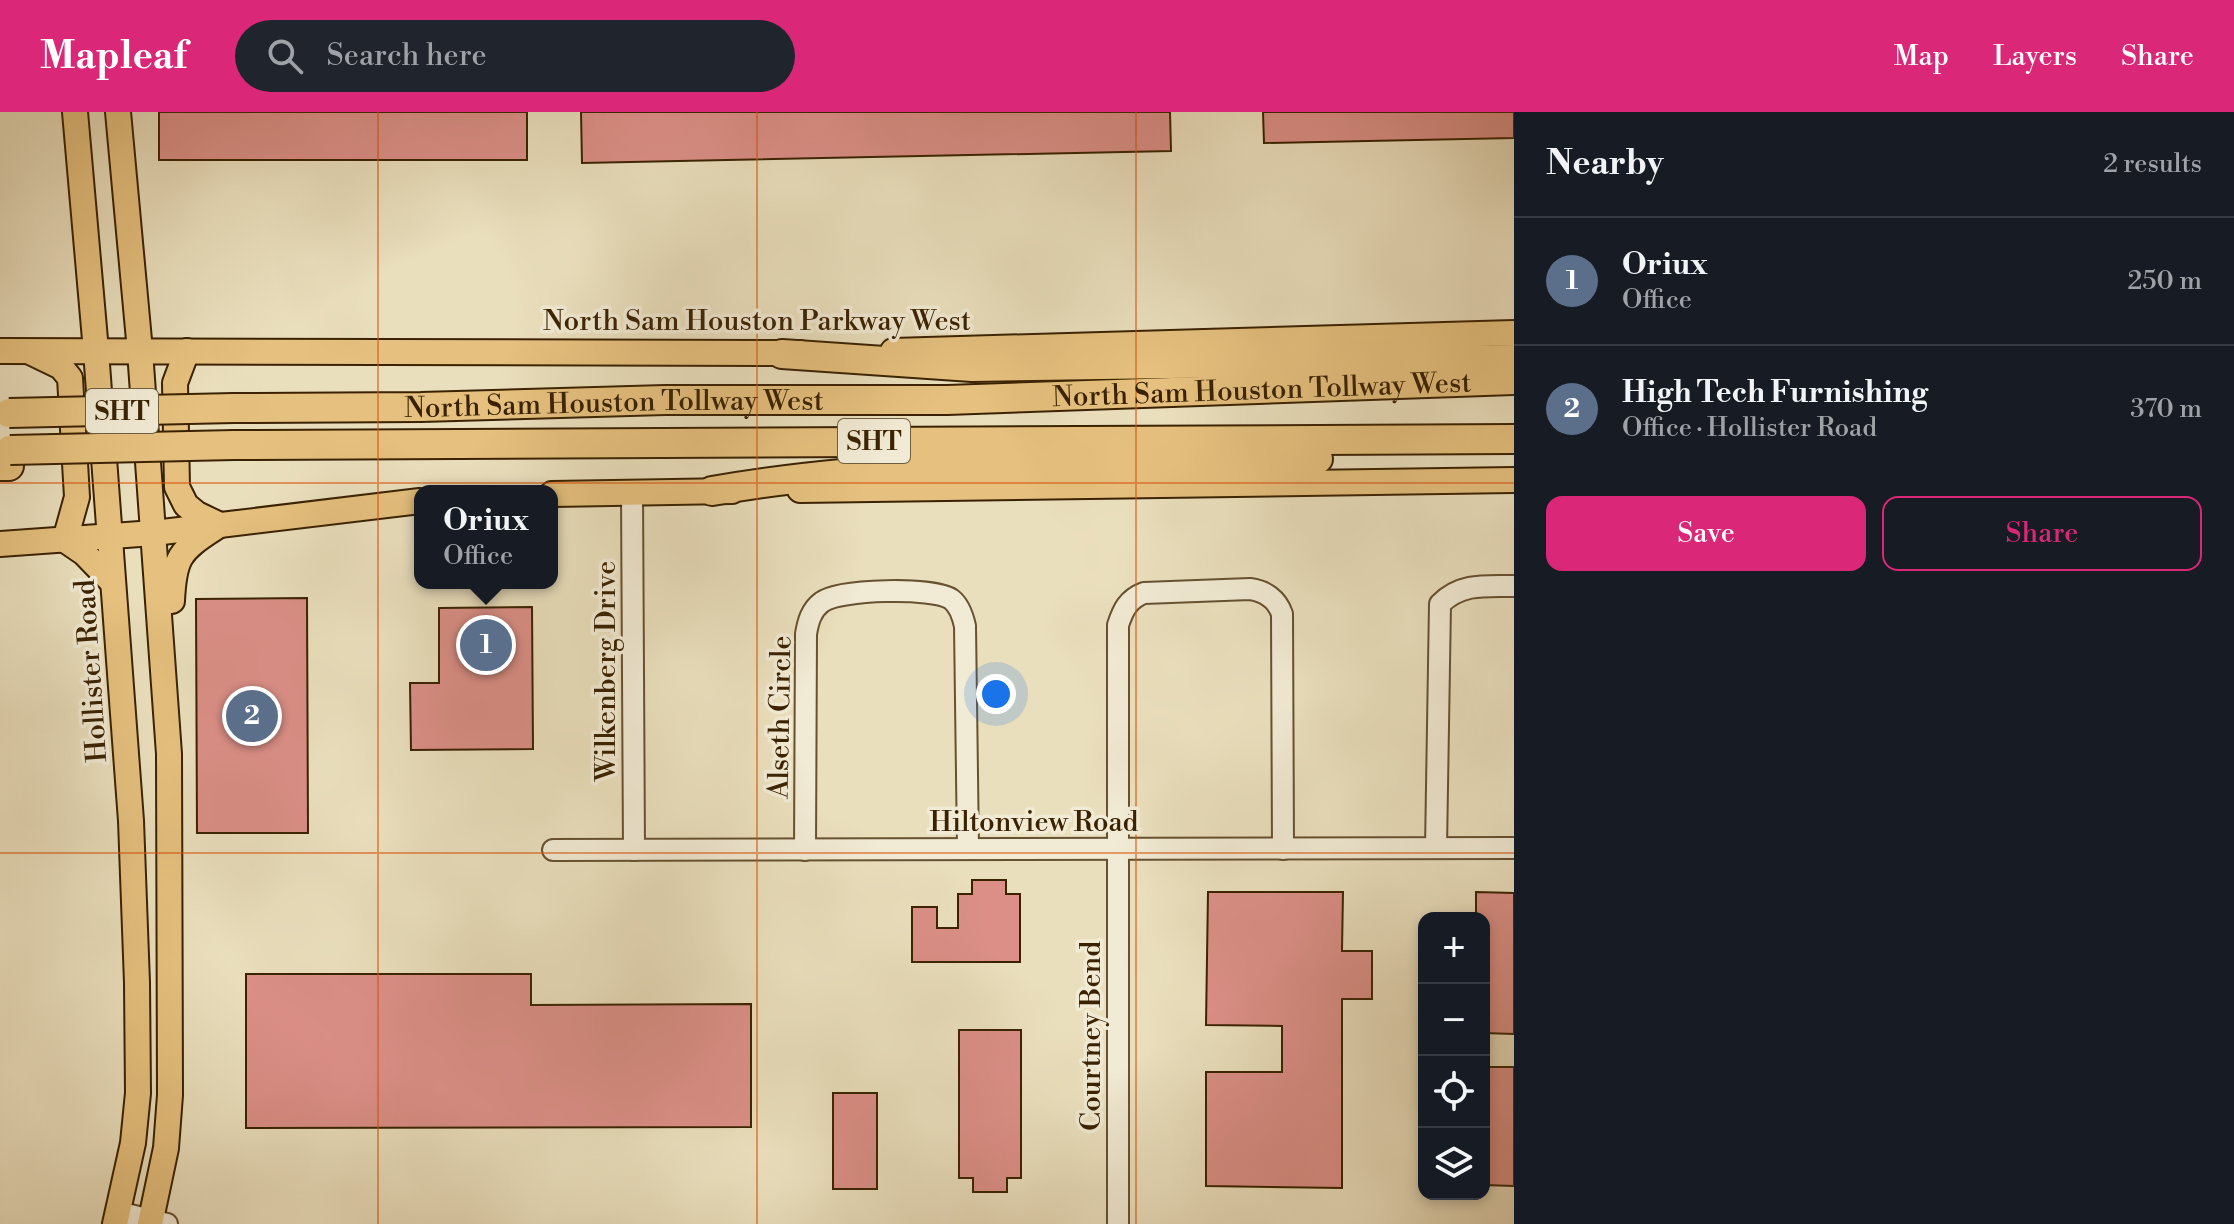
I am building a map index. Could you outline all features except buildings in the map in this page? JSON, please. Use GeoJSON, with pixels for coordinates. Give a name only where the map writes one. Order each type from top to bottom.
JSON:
{"type":"FeatureCollection","features":[{"type":"Feature","properties":{"kind":"highway"},"geometry":{"type":"LineString","coordinates":[[782,354],[972,367],[1514,359]]}},
{"type":"Feature","properties":{"kind":"highway","name":"North Sam Houston Tollway West"},"geometry":{"type":"LineString","coordinates":[[5,414],[665,400],[947,400],[1514,380]]}},
{"type":"Feature","properties":{"kind":"highway","name":"North Sam Houston Tollway West"},"geometry":{"type":"LineString","coordinates":[[5,458],[234,445],[1514,439]]}},
{"type":"Feature","properties":{"kind":"highway"},"geometry":{"type":"LineString","coordinates":[[712,491],[769,481],[989,465],[1208,462],[1514,451]]}},
{"type":"Feature","properties":{"kind":"main road","name":"Hollister Road"},"geometry":{"type":"LineString","coordinates":[[75,112],[131,821],[139,1043],[133,1143],[116,1218]]}},
{"type":"Feature","properties":{"kind":"main road"},"geometry":{"type":"LineString","coordinates":[[118,112],[140,351],[169,754],[172,1043],[166,1148],[156,1223]]}},
{"type":"Feature","properties":{"kind":"main road"},"geometry":{"type":"LineString","coordinates":[[136,307],[158,331],[187,351],[175,383],[177,487],[186,505],[220,525]]}},
{"type":"Feature","properties":{"kind":"main road","name":"North Sam Houston Parkway West"},"geometry":{"type":"LineString","coordinates":[[0,351],[782,354],[1514,333]]}},
{"type":"Feature","properties":{"kind":"main road"},"geometry":{"type":"LineString","coordinates":[[27,351],[61,367],[70,378],[77,497],[65,540]]}},
{"type":"Feature","properties":{"kind":"main road"},"geometry":{"type":"LineString","coordinates":[[558,494],[1514,480]]}},
{"type":"Feature","properties":{"kind":"main road"},"geometry":{"type":"LineString","coordinates":[[0,544],[154,533],[414,502]]}},
{"type":"Feature","properties":{"kind":"main road"},"geometry":{"type":"LineString","coordinates":[[161,631],[171,606],[174,569],[188,545],[220,525]]}},
{"type":"Feature","properties":{"kind":"main road"},"geometry":{"type":"LineString","coordinates":[[65,540],[84,553],[113,583]]}},
{"type":"Feature","properties":{"kind":"street","name":"Wilkenberg Drive"},"geometry":{"type":"LineString","coordinates":[[632,493],[634,850]]}},
{"type":"Feature","properties":{"kind":"street"},"geometry":{"type":"LineString","coordinates":[[1436,848],[1437,620],[1440,604],[1451,593],[1471,586],[1514,586]]}},
{"type":"Feature","properties":{"kind":"street","name":"Courtney Bend"},"geometry":{"type":"LineString","coordinates":[[1118,1224],[1118,625],[1123,610],[1134,597],[1144,593],[1250,589],[1261,590],[1279,603],[1282,614],[1283,849]]}},
{"type":"Feature","properties":{"kind":"street","name":"Alseth Circle"},"geometry":{"type":"LineString","coordinates":[[805,850],[808,622],[821,603],[843,594],[931,592],[951,599],[963,615],[968,849]]}},
{"type":"Feature","properties":{"kind":"street","name":"Hiltonview Road"},"geometry":{"type":"LineString","coordinates":[[553,850],[1514,848]]}},
{"type":"Feature","properties":{"kind":"street"},"geometry":{"type":"LineString","coordinates":[[116,1218],[156,1223]]}},
{"type":"Feature","properties":{"kind":"place","name":"Oriux"},"geometry":{"type":"Point","coordinates":[486,645]}},
{"type":"Feature","properties":{"kind":"place","name":"High Tech Furnishing"},"geometry":{"type":"Point","coordinates":[252,716]}}]}
